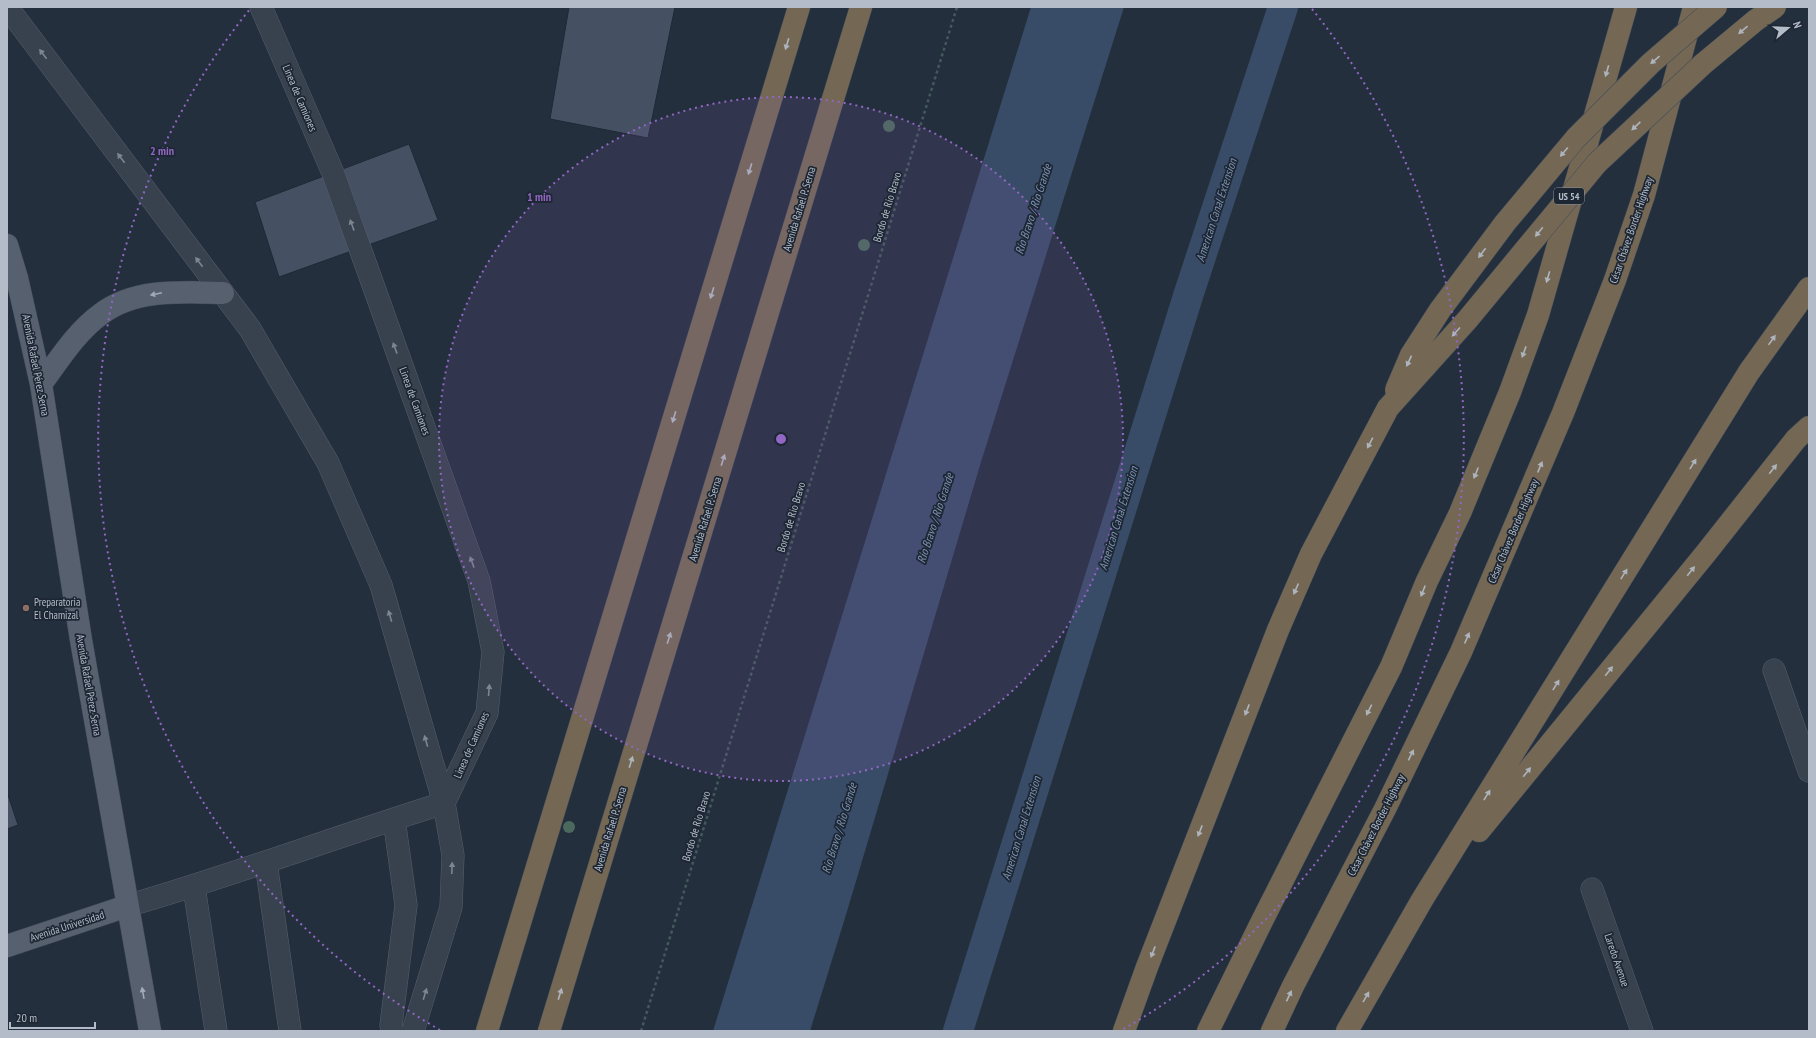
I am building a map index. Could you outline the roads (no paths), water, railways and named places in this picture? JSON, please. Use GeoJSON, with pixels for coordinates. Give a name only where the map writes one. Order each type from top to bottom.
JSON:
{"type":"FeatureCollection","features":[{"type":"Feature","properties":{"kind":"highway"},"geometry":{"type":"LineString","coordinates":[[487,1031],[799,7]]}},
{"type":"Feature","properties":{"kind":"highway","name":"Avenida Rafael P. Serna"},"geometry":{"type":"LineString","coordinates":[[549,1031],[861,7]]}},
{"type":"Feature","properties":{"kind":"highway"},"geometry":{"type":"LineString","coordinates":[[1208,1031],[1391,667],[1427,581],[1460,513],[1510,392],[1538,315],[1626,7]]}},
{"type":"Feature","properties":{"kind":"highway","name":"César Chávez Border Highway"},"geometry":{"type":"LineString","coordinates":[[1272,1031],[1293,986],[1386,809],[1461,652],[1563,413],[1615,280],[1644,196],[1694,7]]}},
{"type":"Feature","properties":{"kind":"highway"},"geometry":{"type":"LineString","coordinates":[[1124,1031],[1278,630],[1311,554],[1388,408],[1411,355],[1440,310],[1505,223],[1576,138],[1651,63],[1716,7]]}},
{"type":"Feature","properties":{"kind":"highway","name":"US 54"},"geometry":{"type":"LineString","coordinates":[[1388,408],[1468,319],[1597,163],[1703,64],[1756,20],[1775,7]]}},
{"type":"Feature","properties":{"kind":"highway"},"geometry":{"type":"LineString","coordinates":[[1347,1031],[1422,900],[1749,372],[1809,288]]}},
{"type":"Feature","properties":{"kind":"highway"},"geometry":{"type":"LineString","coordinates":[[1422,900],[1803,433]]}},
{"type":"Feature","properties":{"kind":"main road","name":"Avenida Rafael Pérez Serna"},"geometry":{"type":"LineString","coordinates":[[7,245],[17,278],[41,384],[80,640],[150,1031]]}},
{"type":"Feature","properties":{"kind":"main road"},"geometry":{"type":"LineString","coordinates":[[41,384],[78,335],[101,313],[126,300],[169,292],[223,293]]}},
{"type":"Feature","properties":{"kind":"main road","name":"Avenida Universidad"},"geometry":{"type":"LineString","coordinates":[[7,946],[128,906]]}},
{"type":"Feature","properties":{"kind":"street"},"geometry":{"type":"LineString","coordinates":[[8,7],[250,329],[328,463],[381,585],[444,803],[453,855],[451,907],[413,1031]]}},
{"type":"Feature","properties":{"kind":"street","name":"Linea de Camiones"},"geometry":{"type":"LineString","coordinates":[[261,7],[333,173],[478,581],[492,652],[487,713],[444,803]]}},
{"type":"Feature","properties":{"kind":"street"},"geometry":{"type":"LineString","coordinates":[[1774,670],[1809,771]]}},
{"type":"Feature","properties":{"kind":"street"},"geometry":{"type":"LineString","coordinates":[[128,906],[266,864],[444,803]]}},
{"type":"Feature","properties":{"kind":"street"},"geometry":{"type":"LineString","coordinates":[[392,1031],[391,1025],[406,905],[394,819]]}},
{"type":"Feature","properties":{"kind":"street"},"geometry":{"type":"LineString","coordinates":[[266,864],[290,1031]]}},
{"type":"Feature","properties":{"kind":"street"},"geometry":{"type":"LineString","coordinates":[[194,887],[216,1031]]}},
{"type":"Feature","properties":{"kind":"street","name":"Laredo Avenue"},"geometry":{"type":"LineString","coordinates":[[1592,889],[1642,1031]]}},
{"type":"Feature","properties":{"kind":"water","name":"Río Bravo / Rio Grande"},"geometry":{"type":"Polygon","coordinates":[[[1031,7],[1124,7],[981,462],[810,1031],[713,1031],[1031,7]]]}},
{"type":"Feature","properties":{"kind":"waterway","name":"American Canal Extension"},"geometry":{"type":"LineString","coordinates":[[958,1031],[1189,293],[1283,7]]}},
{"type":"Feature","properties":{"kind":"place","name":"Preparatoria El Chamizal"},"geometry":{"type":"Point","coordinates":[26,608]}}]}
